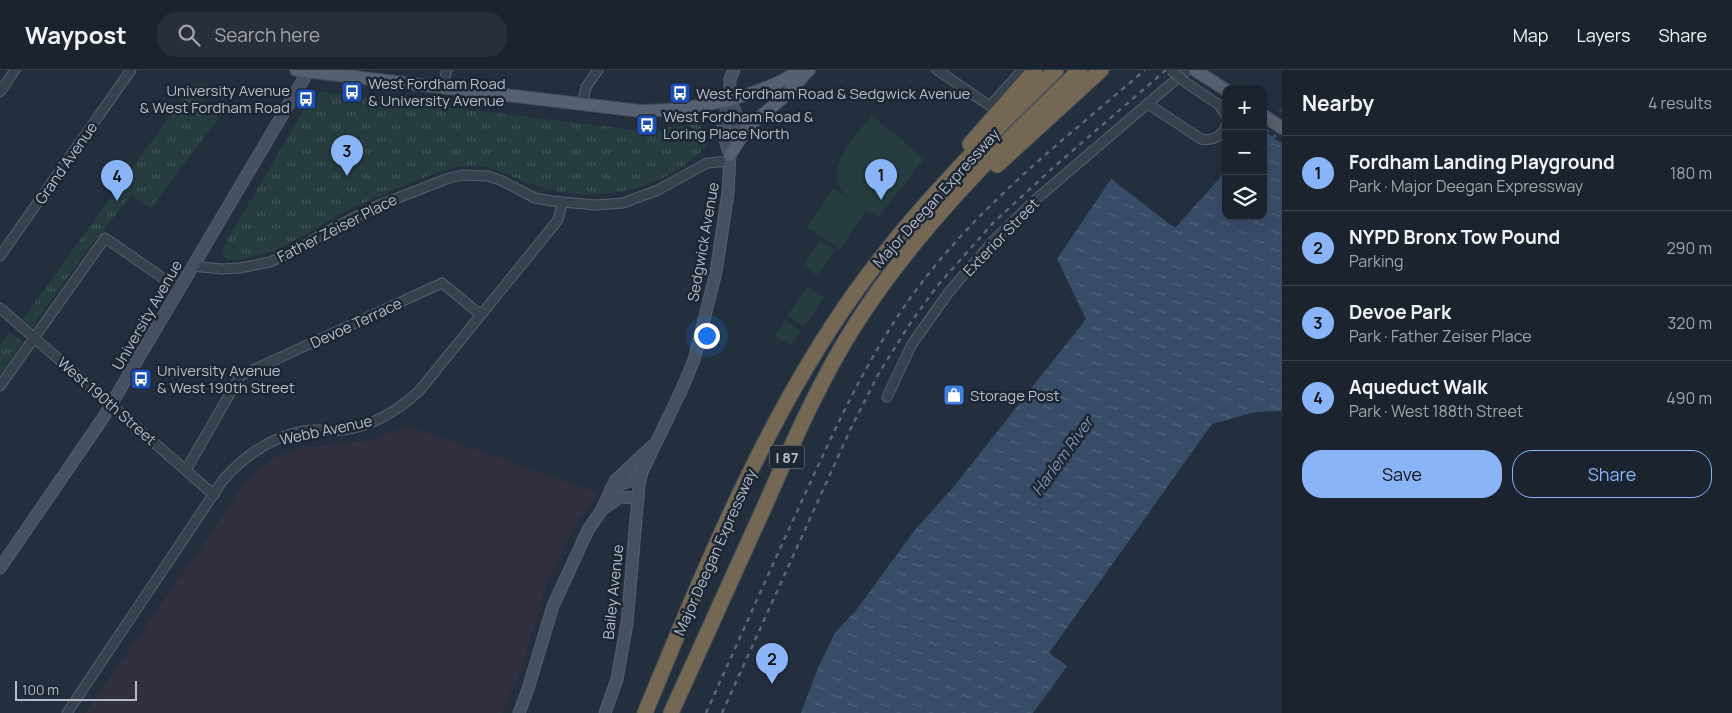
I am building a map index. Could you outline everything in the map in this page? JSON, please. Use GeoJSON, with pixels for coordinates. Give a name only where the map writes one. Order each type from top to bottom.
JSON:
{"type":"FeatureCollection","features":[{"type":"Feature","properties":{"kind":"highway"},"geometry":{"type":"LineString","coordinates":[[911,221],[968,146],[1035,70]]}},
{"type":"Feature","properties":{"kind":"highway","name":"Major Deegan Expressway"},"geometry":{"type":"LineString","coordinates":[[645,713],[724,527],[777,420],[838,317],[873,268],[911,221],[976,150],[1056,70]]}},
{"type":"Feature","properties":{"kind":"highway","name":"Major Deegan Expressway"},"geometry":{"type":"LineString","coordinates":[[671,713],[796,436],[827,374],[857,322],[887,278],[934,220],[1006,143],[1080,70]]}},
{"type":"Feature","properties":{"kind":"highway"},"geometry":{"type":"LineString","coordinates":[[934,220],[1033,134],[1101,70]]}},
{"type":"Feature","properties":{"kind":"main road"},"geometry":{"type":"LineString","coordinates":[[304,70],[647,111],[706,104],[730,99],[772,85],[800,70]]}},
{"type":"Feature","properties":{"kind":"main road"},"geometry":{"type":"LineString","coordinates":[[730,158],[750,125],[785,96],[809,70]]}},
{"type":"Feature","properties":{"kind":"main road"},"geometry":{"type":"LineString","coordinates":[[1194,70],[1222,88]]}},
{"type":"Feature","properties":{"kind":"main road"},"geometry":{"type":"LineString","coordinates":[[1267,118],[1282,128]]}},
{"type":"Feature","properties":{"kind":"street"},"geometry":{"type":"LineString","coordinates":[[0,92],[16,70]]}},
{"type":"Feature","properties":{"kind":"street","name":"Grand Avenue"},"geometry":{"type":"LineString","coordinates":[[0,256],[131,70]]}},
{"type":"Feature","properties":{"kind":"street","name":"University Avenue"},"geometry":{"type":"LineString","coordinates":[[0,568],[111,405],[304,70]]}},
{"type":"Feature","properties":{"kind":"street"},"geometry":{"type":"LineString","coordinates":[[442,88],[447,70]]}},
{"type":"Feature","properties":{"kind":"street"},"geometry":{"type":"LineString","coordinates":[[582,104],[586,88],[598,70]]}},
{"type":"Feature","properties":{"kind":"street","name":"Sedgwick Avenue"},"geometry":{"type":"LineString","coordinates":[[642,474],[694,360],[718,264],[728,193],[730,158],[724,138],[723,118],[730,99],[730,79],[734,70]]}},
{"type":"Feature","properties":{"kind":"street","name":"Major Deegan Expressway"},"geometry":{"type":"LineString","coordinates":[[937,70],[990,106],[1017,76],[1025,70]]}},
{"type":"Feature","properties":{"kind":"street"},"geometry":{"type":"LineString","coordinates":[[1171,70],[1222,108]]}},
{"type":"Feature","properties":{"kind":"street"},"geometry":{"type":"LineString","coordinates":[[1194,70],[1191,81],[1192,86],[1196,90]]}},
{"type":"Feature","properties":{"kind":"street","name":"Exterior Street"},"geometry":{"type":"LineString","coordinates":[[886,397],[912,344],[949,292],[992,242],[1028,206],[1148,104],[1194,70]]}},
{"type":"Feature","properties":{"kind":"street"},"geometry":{"type":"LineString","coordinates":[[1148,104],[1201,139],[1216,138],[1223,130]]}},
{"type":"Feature","properties":{"kind":"street"},"geometry":{"type":"LineString","coordinates":[[562,204],[595,205],[623,203],[658,190],[708,163],[730,158]]}},
{"type":"Feature","properties":{"kind":"street","name":"Father Zeiser Place"},"geometry":{"type":"LineString","coordinates":[[192,266],[222,269],[240,268],[270,262],[299,249],[326,232],[377,206],[449,178],[462,175],[488,176],[535,198],[562,204]]}},
{"type":"Feature","properties":{"kind":"street","name":"Webb Avenue"},"geometry":{"type":"LineString","coordinates":[[67,713],[234,468],[245,458],[271,442],[303,432],[359,426],[384,417],[396,410],[420,390],[558,220],[562,204]]}},
{"type":"Feature","properties":{"kind":"street"},"geometry":{"type":"LineString","coordinates":[[0,386],[105,238],[179,289]]}},
{"type":"Feature","properties":{"kind":"street","name":"Devoe Terrace"},"geometry":{"type":"LineString","coordinates":[[186,470],[240,376],[442,283],[481,315]]}},
{"type":"Feature","properties":{"kind":"street","name":"West 190th Street"},"geometry":{"type":"LineString","coordinates":[[0,308],[214,495]]}},
{"type":"Feature","properties":{"kind":"street","name":"Sedgwick Avenue"},"geometry":{"type":"LineString","coordinates":[[519,713],[553,606],[588,530],[601,511],[615,481],[655,444]]}},
{"type":"Feature","properties":{"kind":"street"},"geometry":{"type":"LineString","coordinates":[[611,488],[642,474]]}},
{"type":"Feature","properties":{"kind":"street","name":"Bailey Avenue"},"geometry":{"type":"LineString","coordinates":[[605,713],[616,679],[627,624],[638,498],[642,474]]}},
{"type":"Feature","properties":{"kind":"street","name":"Sedgwick Avenue"},"geometry":{"type":"LineString","coordinates":[[601,511],[620,497],[638,498]]}},
{"type":"Feature","properties":{"kind":"shaded area"},"geometry":{"type":"Polygon","coordinates":[[[408,426],[598,493],[574,527],[547,583],[520,672],[502,713],[85,713],[245,481],[274,458],[300,448],[368,441],[408,426]]]}},
{"type":"Feature","properties":{"kind":"green space"},"geometry":{"type":"Polygon","coordinates":[[[194,83],[216,86],[201,104],[221,115],[151,208],[131,195],[83,256],[31,328],[22,320],[194,83]]]}},
{"type":"Feature","properties":{"kind":"green space"},"geometry":{"type":"Polygon","coordinates":[[[323,92],[635,130],[661,130],[662,128],[698,124],[706,133],[707,141],[703,149],[695,157],[677,170],[659,180],[618,192],[576,194],[555,191],[484,167],[466,166],[454,168],[436,173],[353,208],[283,247],[256,256],[228,260],[222,253],[223,247],[307,105],[316,94],[323,92]]]}},
{"type":"Feature","properties":{"kind":"green space"},"geometry":{"type":"Polygon","coordinates":[[[872,115],[924,159],[878,217],[854,203],[843,193],[838,182],[837,172],[844,151],[872,115]]]}},
{"type":"Feature","properties":{"kind":"green space"},"geometry":{"type":"Polygon","coordinates":[[[833,188],[866,210],[840,249],[807,227],[833,188]]]}},
{"type":"Feature","properties":{"kind":"green space"},"geometry":{"type":"Polygon","coordinates":[[[820,240],[835,250],[818,276],[803,266],[820,240]]]}},
{"type":"Feature","properties":{"kind":"green space"},"geometry":{"type":"Polygon","coordinates":[[[807,286],[824,297],[804,327],[787,316],[807,286]]]}},
{"type":"Feature","properties":{"kind":"green space"},"geometry":{"type":"Polygon","coordinates":[[[785,320],[801,331],[791,346],[775,336],[785,320]]]}},
{"type":"Feature","properties":{"kind":"green space"},"geometry":{"type":"Polygon","coordinates":[[[9,332],[23,342],[0,375],[0,345],[9,332]]]}},
{"type":"Feature","properties":{"kind":"water","name":"Harlem River"},"geometry":{"type":"Polygon","coordinates":[[[1282,108],[1282,411],[1255,412],[1212,424],[1049,653],[1067,666],[1033,713],[801,713],[818,668],[835,633],[857,609],[915,530],[951,490],[1086,319],[1057,259],[1111,179],[1175,228],[1222,175],[1222,220],[1267,220],[1267,125],[1282,108]]]}},
{"type":"Feature","properties":{"kind":"pier"},"geometry":{"type":"Polygon","coordinates":[[[1277,110],[1280,112],[1282,110],[1282,143],[1275,139],[1277,136],[1274,134],[1272,136],[1268,133],[1267,122],[1277,110]]]}},
{"type":"Feature","properties":{"kind":"railway"},"geometry":{"type":"LineString","coordinates":[[706,713],[841,418],[871,359],[906,304],[950,248],[1002,194],[1145,70]]}},
{"type":"Feature","properties":{"kind":"railway"},"geometry":{"type":"LineString","coordinates":[[722,713],[851,428],[879,373],[911,322],[938,285],[993,223],[1055,166],[1166,70]]}},
{"type":"Feature","properties":{"kind":"place","name":"West Fordham Road & University Avenue"},"geometry":{"type":"Point","coordinates":[352,92]}},
{"type":"Feature","properties":{"kind":"place","name":"West Fordham Road & Sedgwick Avenue"},"geometry":{"type":"Point","coordinates":[680,93]}},
{"type":"Feature","properties":{"kind":"place","name":"University Avenue & West Fordham Road"},"geometry":{"type":"Point","coordinates":[306,99]}},
{"type":"Feature","properties":{"kind":"place","name":"West Fordham Road & Loring Place North"},"geometry":{"type":"Point","coordinates":[647,125]}},
{"type":"Feature","properties":{"kind":"place","name":"Devoe Park"},"geometry":{"type":"Point","coordinates":[347,176]}},
{"type":"Feature","properties":{"kind":"place","name":"Fordham Landing Playground"},"geometry":{"type":"Point","coordinates":[881,200]}},
{"type":"Feature","properties":{"kind":"place","name":"Aqueduct Walk"},"geometry":{"type":"Point","coordinates":[117,201]}},
{"type":"Feature","properties":{"kind":"place","name":"University Avenue & West 190th Street"},"geometry":{"type":"Point","coordinates":[141,379]}},
{"type":"Feature","properties":{"kind":"place","name":"Storage Post"},"geometry":{"type":"Point","coordinates":[954,395]}},
{"type":"Feature","properties":{"kind":"place","name":"NYPD Bronx Tow Pound"},"geometry":{"type":"Point","coordinates":[772,684]}}]}
